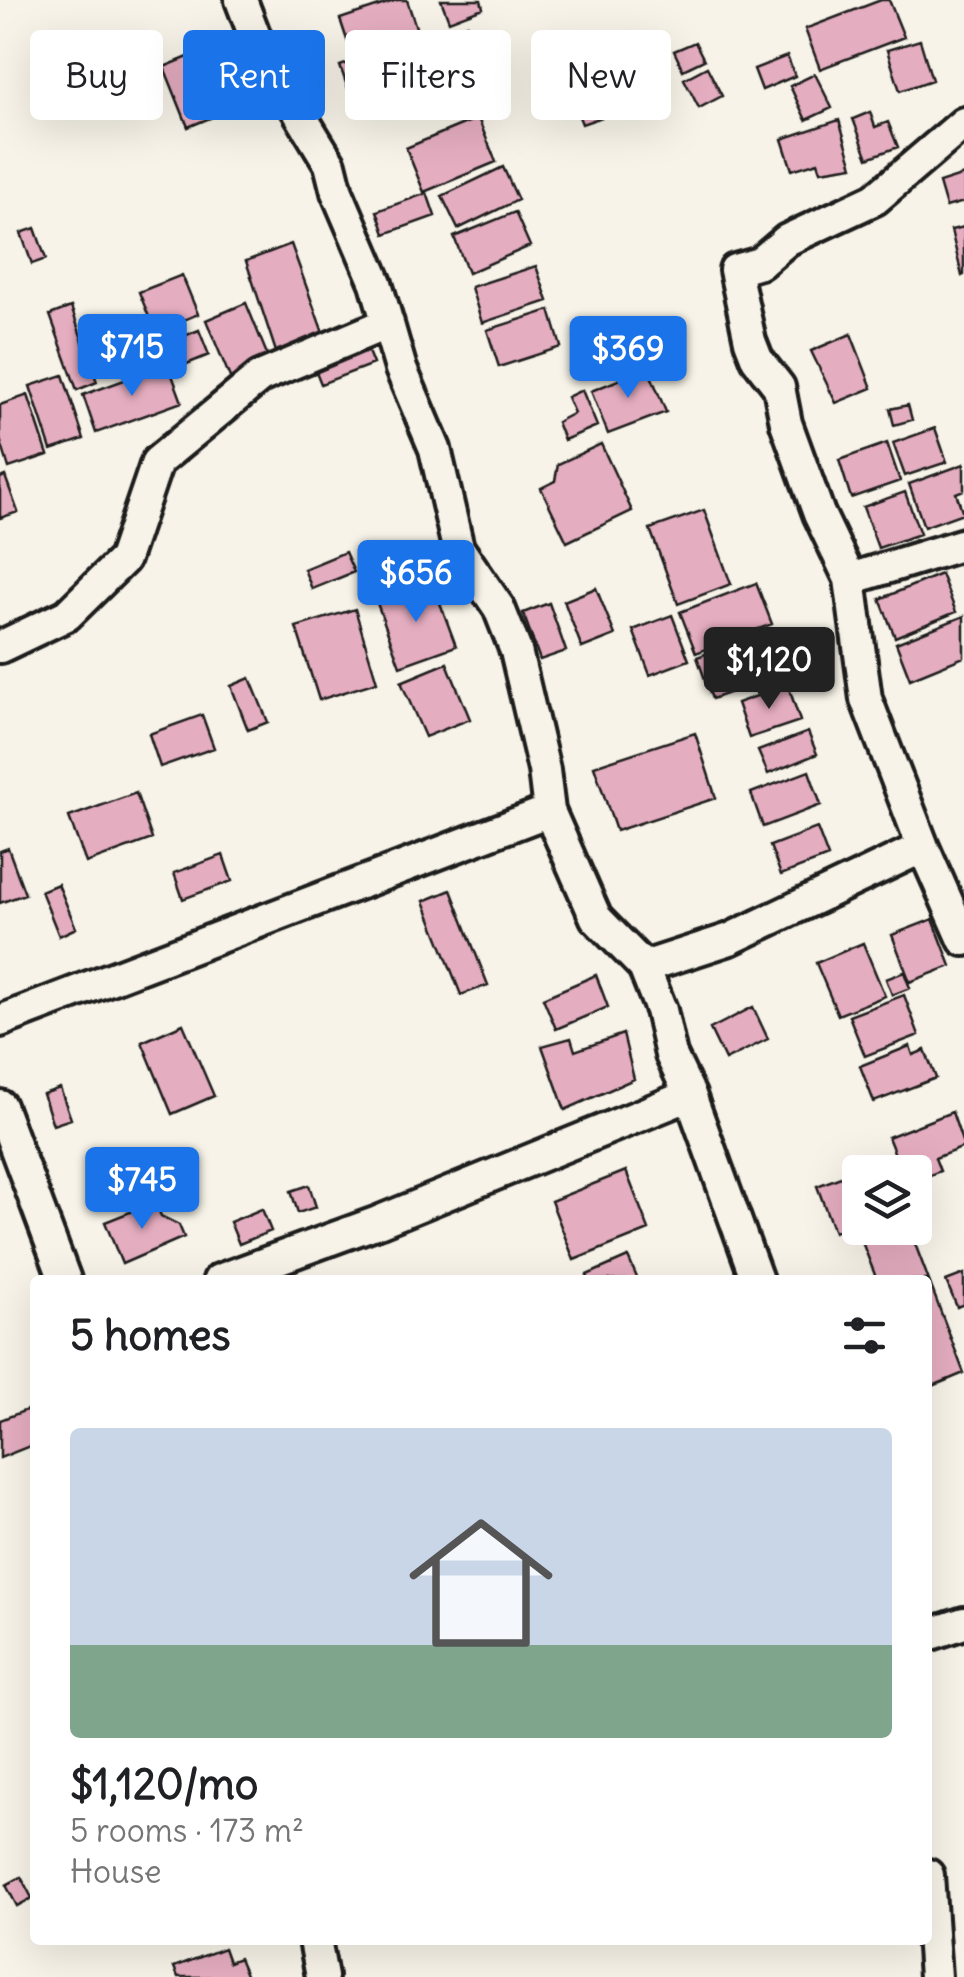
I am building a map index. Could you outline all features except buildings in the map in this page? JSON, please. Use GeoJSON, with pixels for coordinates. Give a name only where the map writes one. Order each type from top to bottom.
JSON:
{"type":"FeatureCollection","features":[{"type":"Feature","properties":{"kind":"street"},"geometry":{"type":"LineString","coordinates":[[241,0],[259,47],[330,164],[337,192],[376,283],[401,369],[435,449],[458,548],[499,608],[516,652],[544,770],[549,811],[596,918],[644,967],[661,1010],[671,1054],[754,1275]]}},
{"type":"Feature","properties":{"kind":"street"},"geometry":{"type":"LineString","coordinates":[[964,123],[875,200],[787,240],[760,263],[735,270],[750,341],[757,359],[779,387],[786,423],[818,514],[850,579],[866,699],[964,940]]}},
{"type":"Feature","properties":{"kind":"street"},"geometry":{"type":"LineString","coordinates":[[0,646],[67,615],[124,559],[157,462],[260,376],[388,323]]}},
{"type":"Feature","properties":{"kind":"street"},"geometry":{"type":"LineString","coordinates":[[850,579],[964,544]]}},
{"type":"Feature","properties":{"kind":"street"},"geometry":{"type":"LineString","coordinates":[[0,1021],[549,811]]}},
{"type":"Feature","properties":{"kind":"street"},"geometry":{"type":"LineString","coordinates":[[644,967],[730,939],[923,847]]}},
{"type":"Feature","properties":{"kind":"street"},"geometry":{"type":"LineString","coordinates":[[233,1275],[378,1222],[690,1096]]}},
{"type":"Feature","properties":{"kind":"street"},"geometry":{"type":"LineString","coordinates":[[0,1106],[13,1186],[61,1275]]}},
{"type":"Feature","properties":{"kind":"street"},"geometry":{"type":"LineString","coordinates":[[932,1634],[964,1622]]}},
{"type":"Feature","properties":{"kind":"street"},"geometry":{"type":"LineString","coordinates":[[932,1933],[935,1977]]}},
{"type":"Feature","properties":{"kind":"street"},"geometry":{"type":"LineString","coordinates":[[316,1945],[322,1977]]}}]}
